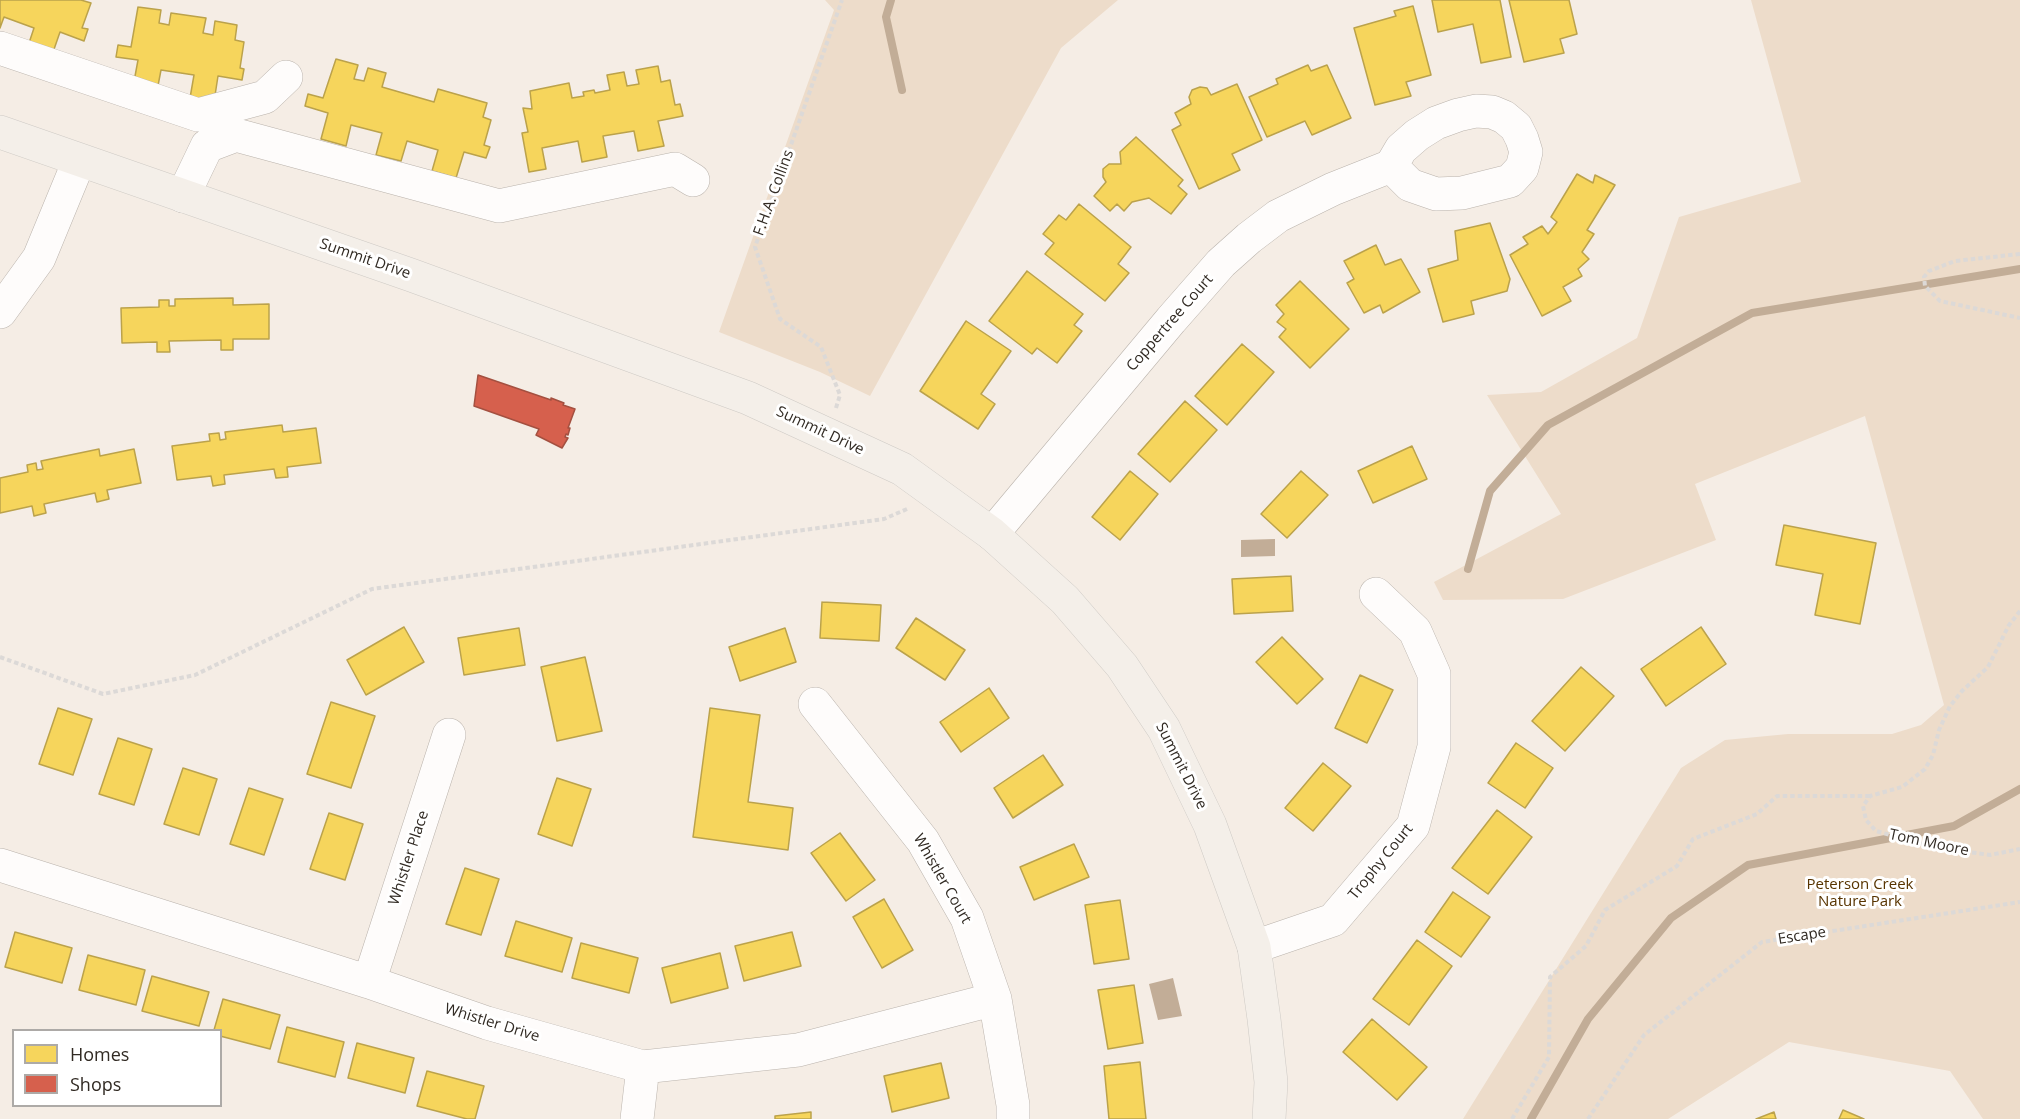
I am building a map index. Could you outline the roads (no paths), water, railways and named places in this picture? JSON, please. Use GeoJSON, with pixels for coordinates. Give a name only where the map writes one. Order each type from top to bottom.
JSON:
{"type":"FeatureCollection","features":[{"type":"Feature","properties":{"kind":"main road","name":"Summit Drive"},"geometry":{"type":"LineString","coordinates":[[0,132],[411,274],[737,393],[903,469],[992,534],[1065,600],[1122,666],[1164,729],[1210,825],[1254,947],[1271,1082],[1269,1119]]}},
{"type":"Feature","properties":{"kind":"street"},"geometry":{"type":"LineString","coordinates":[[0,48],[198,115],[265,97],[286,76]]}},
{"type":"Feature","properties":{"kind":"street"},"geometry":{"type":"LineString","coordinates":[[183,196],[207,146],[236,135],[499,206],[675,170],[693,180]]}},
{"type":"Feature","properties":{"kind":"street"},"geometry":{"type":"LineString","coordinates":[[0,312],[39,258],[80,161]]}},
{"type":"Feature","properties":{"kind":"street","name":"Coppertree Court"},"geometry":{"type":"LineString","coordinates":[[992,534],[1221,263],[1278,216],[1333,189],[1391,166]]}},
{"type":"Feature","properties":{"kind":"street","name":"Trophy Court"},"geometry":{"type":"LineString","coordinates":[[1254,947],[1333,920],[1413,826],[1434,747],[1434,674],[1415,631],[1376,594]]}},
{"type":"Feature","properties":{"kind":"street","name":"Whistler Court"},"geometry":{"type":"LineString","coordinates":[[814,704],[924,842],[967,918],[995,999],[1013,1105],[1013,1119]]}},
{"type":"Feature","properties":{"kind":"street","name":"Whistler Place"},"geometry":{"type":"LineString","coordinates":[[369,981],[448,735]]}},
{"type":"Feature","properties":{"kind":"street","name":"Whistler Drive"},"geometry":{"type":"LineString","coordinates":[[0,865],[369,981],[487,1023],[643,1067],[798,1050],[995,999]]}},
{"type":"Feature","properties":{"kind":"street"},"geometry":{"type":"LineString","coordinates":[[637,1119],[643,1067]]}},
{"type":"Feature","properties":{"kind":"waterway"},"geometry":{"type":"LineString","coordinates":[[891,0],[886,17],[902,90]]}},
{"type":"Feature","properties":{"kind":"waterway"},"geometry":{"type":"LineString","coordinates":[[1468,569],[1490,491],[1548,425],[1752,313],[2020,269]]}},
{"type":"Feature","properties":{"kind":"waterway"},"geometry":{"type":"LineString","coordinates":[[1531,1119],[1588,1019],[1671,918],[1748,865],[1954,826],[2020,789]]}},
{"type":"Feature","properties":{"kind":"park label","name":"Peterson Creek Nature Park"},"geometry":{"type":"Point","coordinates":[1860,894]}}]}
